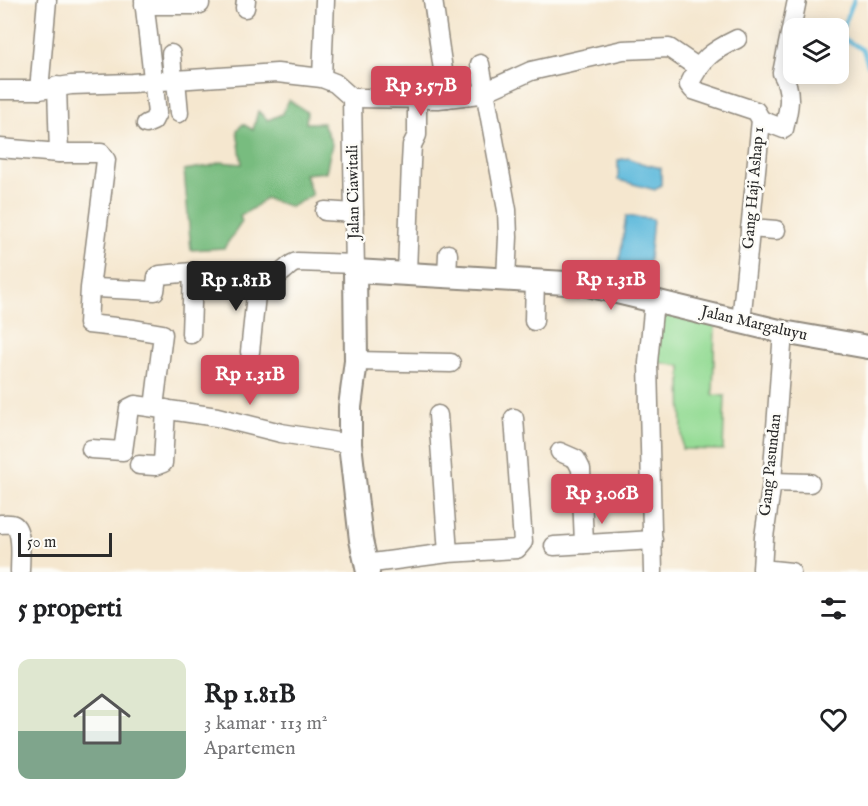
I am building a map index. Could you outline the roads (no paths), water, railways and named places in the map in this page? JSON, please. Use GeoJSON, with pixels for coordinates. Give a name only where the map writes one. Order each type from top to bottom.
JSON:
{"type":"FeatureCollection","features":[{"type":"Feature","properties":{"kind":"main road","name":"Jalan Margaluyu"},"geometry":{"type":"LineString","coordinates":[[355,267],[406,273],[447,265],[506,279],[584,284],[783,332],[867,342]]}},
{"type":"Feature","properties":{"kind":"main road","name":"Jalan Ciawitali"},"geometry":{"type":"LineString","coordinates":[[355,267],[356,361],[350,407],[350,444],[366,568]]}},
{"type":"Feature","properties":{"kind":"street"},"geometry":{"type":"LineString","coordinates":[[47,0],[48,88],[59,153]]}},
{"type":"Feature","properties":{"kind":"street"},"geometry":{"type":"LineString","coordinates":[[146,124],[153,121],[157,115],[144,3],[196,5],[200,4],[200,0]]}},
{"type":"Feature","properties":{"kind":"street"},"geometry":{"type":"LineString","coordinates":[[322,78],[326,0]]}},
{"type":"Feature","properties":{"kind":"street"},"geometry":{"type":"LineString","coordinates":[[433,0],[447,98]]}},
{"type":"Feature","properties":{"kind":"street"},"geometry":{"type":"LineString","coordinates":[[761,120],[784,129],[790,97],[789,85],[782,74],[797,0]]}},
{"type":"Feature","properties":{"kind":"street"},"geometry":{"type":"LineString","coordinates":[[0,90],[277,73],[322,78],[335,83],[352,98],[447,98],[484,93],[531,71],[623,50],[669,48],[697,67],[711,52],[737,39]]}},
{"type":"Feature","properties":{"kind":"street"},"geometry":{"type":"LineString","coordinates":[[171,54],[179,113]]}},
{"type":"Feature","properties":{"kind":"street"},"geometry":{"type":"LineString","coordinates":[[480,64],[484,93],[503,178],[507,210],[506,279]]}},
{"type":"Feature","properties":{"kind":"street","name":"Gang Haji Ashap 1"},"geometry":{"type":"LineString","coordinates":[[697,67],[689,85],[690,88],[756,111],[761,120],[741,322]]}},
{"type":"Feature","properties":{"kind":"street","name":"Jalan Ciawitali"},"geometry":{"type":"LineString","coordinates":[[352,98],[355,267]]}},
{"type":"Feature","properties":{"kind":"street"},"geometry":{"type":"LineString","coordinates":[[406,273],[412,145],[417,135],[417,99]]}},
{"type":"Feature","properties":{"kind":"street"},"geometry":{"type":"LineString","coordinates":[[0,148],[59,153],[101,153],[106,159],[90,288],[88,324],[163,334],[160,408],[163,463],[155,466],[139,465]]}},
{"type":"Feature","properties":{"kind":"street"},"geometry":{"type":"LineString","coordinates":[[326,211],[354,213]]}},
{"type":"Feature","properties":{"kind":"street"},"geometry":{"type":"LineString","coordinates":[[750,228],[776,230]]}},
{"type":"Feature","properties":{"kind":"street"},"geometry":{"type":"LineString","coordinates":[[96,288],[155,291],[158,275],[193,272],[276,276],[283,273],[293,262],[355,267]]}},
{"type":"Feature","properties":{"kind":"street"},"geometry":{"type":"LineString","coordinates":[[191,334],[193,272]]}},
{"type":"Feature","properties":{"kind":"street"},"geometry":{"type":"LineString","coordinates":[[250,352],[258,276]]}},
{"type":"Feature","properties":{"kind":"street"},"geometry":{"type":"LineString","coordinates":[[534,321],[535,280]]}},
{"type":"Feature","properties":{"kind":"street"},"geometry":{"type":"LineString","coordinates":[[653,572],[648,363],[654,301]]}},
{"type":"Feature","properties":{"kind":"street","name":"Gang Pasundan"},"geometry":{"type":"LineString","coordinates":[[783,332],[772,482],[760,571],[791,572]]}},
{"type":"Feature","properties":{"kind":"street"},"geometry":{"type":"LineString","coordinates":[[356,361],[451,363]]}},
{"type":"Feature","properties":{"kind":"street"},"geometry":{"type":"LineString","coordinates":[[91,449],[123,451],[129,408],[135,405],[217,417],[281,432],[350,444]]}},
{"type":"Feature","properties":{"kind":"street"},"geometry":{"type":"LineString","coordinates":[[438,416],[448,553]]}},
{"type":"Feature","properties":{"kind":"street"},"geometry":{"type":"LineString","coordinates":[[366,568],[448,553],[521,547],[523,542],[514,418]]}},
{"type":"Feature","properties":{"kind":"street"},"geometry":{"type":"LineString","coordinates":[[560,452],[576,459],[581,469],[584,544]]}},
{"type":"Feature","properties":{"kind":"street"},"geometry":{"type":"LineString","coordinates":[[772,482],[810,483]]}},
{"type":"Feature","properties":{"kind":"street"},"geometry":{"type":"LineString","coordinates":[[0,524],[17,526],[20,533],[20,572]]}},
{"type":"Feature","properties":{"kind":"street"},"geometry":{"type":"LineString","coordinates":[[554,546],[653,540]]}},
{"type":"Feature","properties":{"kind":"water"},"geometry":{"type":"Polygon","coordinates":[[[629,158],[661,168],[661,185],[655,190],[618,180],[618,160],[629,158]]]}},
{"type":"Feature","properties":{"kind":"water"},"geometry":{"type":"Polygon","coordinates":[[[626,216],[653,219],[648,271],[619,264],[626,216]]]}},
{"type":"Feature","properties":{"kind":"waterway"},"geometry":{"type":"LineString","coordinates":[[854,0],[840,36],[863,50],[868,65]]}}]}
